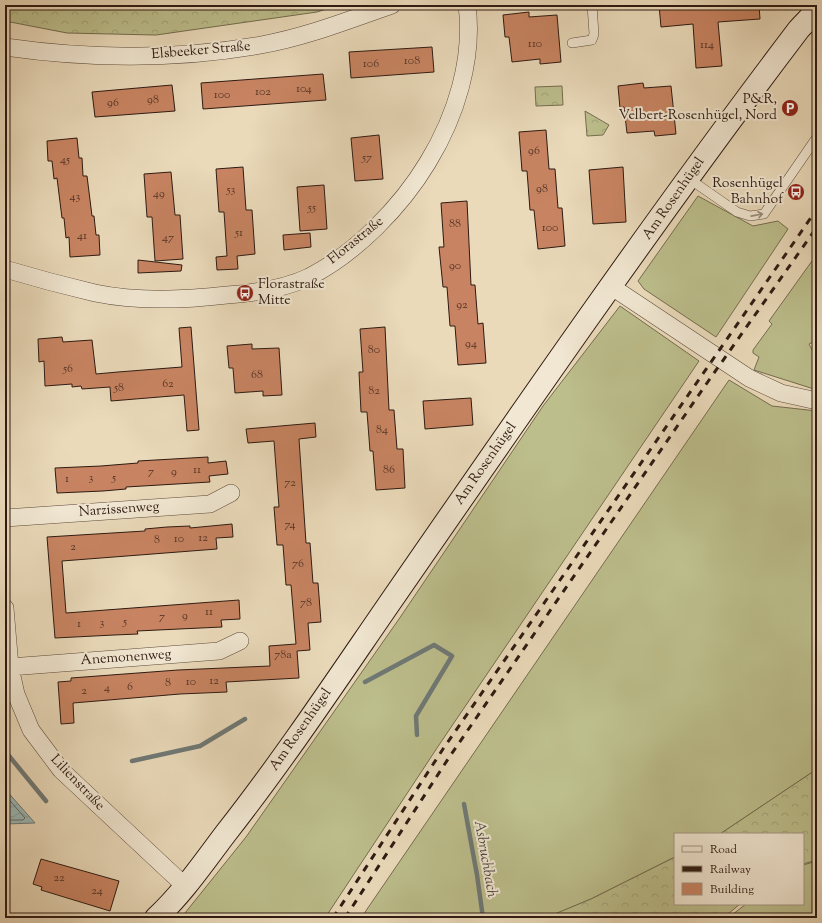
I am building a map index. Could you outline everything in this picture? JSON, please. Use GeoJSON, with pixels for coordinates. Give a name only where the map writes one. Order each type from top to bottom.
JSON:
{"type":"FeatureCollection","features":[{"type":"Feature","properties":{"kind":"street","name":"Elsbeeker Straße"},"geometry":{"type":"LineString","coordinates":[[5,47],[76,55],[120,57],[193,53],[262,45],[320,30],[392,5]]}},
{"type":"Feature","properties":{"kind":"street","name":"Florastraße"},"geometry":{"type":"LineString","coordinates":[[5,269],[96,293],[144,298],[201,298],[245,294],[277,287],[308,277],[358,242],[392,211],[417,180],[439,143],[455,108],[466,59],[467,5]]}},
{"type":"Feature","properties":{"kind":"street","name":"Am Rosenhügel"},"geometry":{"type":"LineString","coordinates":[[156,918],[185,886],[279,762],[573,339],[612,287],[688,178],[794,35],[817,10]]}},
{"type":"Feature","properties":{"kind":"street"},"geometry":{"type":"LineString","coordinates":[[612,287],[749,378],[781,392],[817,401]]}},
{"type":"Feature","properties":{"kind":"street","name":"Narzissenweg"},"geometry":{"type":"LineString","coordinates":[[5,518],[210,504],[231,493]]}},
{"type":"Feature","properties":{"kind":"street","name":"Lilienstraße"},"geometry":{"type":"LineString","coordinates":[[5,608],[10,667],[16,694],[31,730],[61,770],[185,886]]}},
{"type":"Feature","properties":{"kind":"street","name":"Anemonenweg"},"geometry":{"type":"LineString","coordinates":[[10,667],[219,651],[240,641]]}},
{"type":"Feature","properties":{"kind":"lane"},"geometry":{"type":"LineString","coordinates":[[572,43],[592,40],[594,34],[592,5]]}},
{"type":"Feature","properties":{"kind":"lane"},"geometry":{"type":"LineString","coordinates":[[688,178],[737,212],[750,216],[764,214],[817,137]]}},
{"type":"Feature","properties":{"kind":"green space"},"geometry":{"type":"Polygon","coordinates":[[[5,5],[339,5],[317,12],[156,35],[67,33],[5,21],[5,5]]]}},
{"type":"Feature","properties":{"kind":"green space"},"geometry":{"type":"Polygon","coordinates":[[[562,86],[563,105],[536,106],[535,87],[562,86]]]}},
{"type":"Feature","properties":{"kind":"green space"},"geometry":{"type":"Polygon","coordinates":[[[585,111],[609,125],[603,135],[587,136],[585,111]]]}},
{"type":"Feature","properties":{"kind":"green space"},"geometry":{"type":"Polygon","coordinates":[[[698,196],[753,226],[778,221],[788,229],[716,337],[644,289],[638,281],[698,196]]]}},
{"type":"Feature","properties":{"kind":"green space"},"geometry":{"type":"Polygon","coordinates":[[[817,254],[817,340],[809,344],[817,359],[817,390],[754,370],[759,357],[753,353],[753,350],[772,324],[769,321],[817,254]]]}},
{"type":"Feature","properties":{"kind":"green space"},"geometry":{"type":"Polygon","coordinates":[[[620,306],[699,361],[439,745],[325,918],[181,918],[246,837],[399,619],[543,406],[620,306]]]}},
{"type":"Feature","properties":{"kind":"green space"},"geometry":{"type":"Polygon","coordinates":[[[729,380],[772,406],[817,411],[817,769],[721,833],[674,833],[674,858],[591,899],[546,918],[361,918],[729,380]]]}},
{"type":"Feature","properties":{"kind":"green space"},"geometry":{"type":"Polygon","coordinates":[[[817,769],[817,860],[804,864],[804,833],[721,833],[817,769]]]}},
{"type":"Feature","properties":{"kind":"green space"},"geometry":{"type":"Polygon","coordinates":[[[674,858],[674,905],[739,905],[723,918],[545,918],[591,899],[674,858]]]}},
{"type":"Feature","properties":{"kind":"green space"},"geometry":{"type":"Polygon","coordinates":[[[817,861],[817,918],[728,918],[745,905],[804,905],[804,865],[817,861]]]}},
{"type":"Feature","properties":{"kind":"water"},"geometry":{"type":"Polygon","coordinates":[[[5,789],[35,823],[5,824],[5,789]]]}},
{"type":"Feature","properties":{"kind":"building"},"geometry":{"type":"Polygon","coordinates":[[[659,5],[759,5],[760,19],[718,22],[722,66],[696,68],[693,24],[661,27],[659,5]]]}},
{"type":"Feature","properties":{"kind":"building"},"geometry":{"type":"Polygon","coordinates":[[[529,12],[529,17],[557,15],[561,62],[540,64],[540,59],[512,62],[509,37],[505,37],[503,15],[529,12]]]}},
{"type":"Feature","properties":{"kind":"building"},"geometry":{"type":"Polygon","coordinates":[[[432,47],[434,72],[351,78],[349,52],[432,47]]]}},
{"type":"Feature","properties":{"kind":"building"},"geometry":{"type":"Polygon","coordinates":[[[323,74],[326,100],[203,109],[201,83],[323,74]]]}},
{"type":"Feature","properties":{"kind":"building"},"geometry":{"type":"Polygon","coordinates":[[[643,83],[644,88],[671,86],[676,134],[655,136],[654,131],[627,133],[624,107],[620,108],[618,86],[643,83]]]}},
{"type":"Feature","properties":{"kind":"building"},"geometry":{"type":"Polygon","coordinates":[[[172,85],[175,111],[95,117],[92,92],[172,85]]]}},
{"type":"Feature","properties":{"kind":"building"},"geometry":{"type":"Polygon","coordinates":[[[546,130],[549,169],[555,169],[558,208],[562,208],[565,246],[538,249],[534,210],[530,210],[527,171],[522,171],[519,132],[546,130]]]}},
{"type":"Feature","properties":{"kind":"building"},"geometry":{"type":"Polygon","coordinates":[[[379,135],[383,179],[355,181],[351,138],[379,135]]]}},
{"type":"Feature","properties":{"kind":"building"},"geometry":{"type":"Polygon","coordinates":[[[77,138],[79,158],[82,158],[83,176],[87,176],[96,235],[99,235],[100,255],[70,257],[69,237],[66,238],[57,178],[54,179],[52,161],[48,161],[47,141],[77,138]]]}},
{"type":"Feature","properties":{"kind":"building"},"geometry":{"type":"Polygon","coordinates":[[[243,167],[246,210],[252,210],[255,254],[237,256],[238,269],[217,270],[216,257],[227,256],[224,212],[219,212],[216,169],[243,167]]]}},
{"type":"Feature","properties":{"kind":"building"},"geometry":{"type":"Polygon","coordinates":[[[623,167],[626,222],[593,224],[589,170],[623,167]]]}},
{"type":"Feature","properties":{"kind":"building"},"geometry":{"type":"Polygon","coordinates":[[[171,172],[175,215],[180,215],[183,259],[155,261],[152,217],[147,217],[144,174],[171,172]]]}},
{"type":"Feature","properties":{"kind":"building"},"geometry":{"type":"Polygon","coordinates":[[[324,185],[327,229],[300,231],[297,187],[324,185]]]}},
{"type":"Feature","properties":{"kind":"building"},"geometry":{"type":"Polygon","coordinates":[[[467,201],[471,285],[475,285],[478,324],[483,323],[486,363],[458,365],[455,326],[450,326],[447,287],[443,287],[439,247],[444,247],[441,203],[467,201]]]}},
{"type":"Feature","properties":{"kind":"building"},"geometry":{"type":"Polygon","coordinates":[[[310,233],[311,247],[284,250],[283,235],[310,233]]]}},
{"type":"Feature","properties":{"kind":"building"},"geometry":{"type":"Polygon","coordinates":[[[138,260],[182,265],[181,271],[138,273],[138,260]]]}},
{"type":"Feature","properties":{"kind":"building"},"geometry":{"type":"Polygon","coordinates":[[[191,327],[199,430],[187,431],[184,395],[111,401],[110,387],[82,389],[81,386],[72,387],[72,384],[45,386],[44,361],[39,362],[38,339],[62,337],[63,342],[92,340],[96,374],[182,367],[179,328],[191,327]]]}},
{"type":"Feature","properties":{"kind":"building"},"geometry":{"type":"Polygon","coordinates":[[[385,327],[389,410],[394,410],[397,449],[403,449],[405,488],[376,490],[373,451],[370,451],[367,412],[361,412],[359,372],[363,372],[360,329],[385,327]]]}},
{"type":"Feature","properties":{"kind":"building"},"geometry":{"type":"Polygon","coordinates":[[[252,344],[252,349],[279,348],[282,395],[263,396],[263,391],[235,393],[233,368],[229,368],[227,346],[252,344]]]}},
{"type":"Feature","properties":{"kind":"building"},"geometry":{"type":"Polygon","coordinates":[[[471,398],[473,425],[425,429],[423,401],[471,398]]]}},
{"type":"Feature","properties":{"kind":"building"},"geometry":{"type":"Polygon","coordinates":[[[315,423],[316,437],[299,439],[306,543],[310,543],[313,583],[318,583],[321,622],[308,623],[310,650],[297,651],[299,678],[226,682],[227,692],[180,694],[73,703],[74,723],[61,724],[58,682],[71,681],[71,678],[178,670],[270,666],[269,646],[296,644],[291,585],[286,585],[283,545],[277,545],[274,507],[279,507],[274,441],[248,443],[246,429],[315,423]]]}},
{"type":"Feature","properties":{"kind":"building"},"geometry":{"type":"Polygon","coordinates":[[[208,457],[208,463],[226,461],[228,474],[209,476],[210,482],[126,487],[126,489],[103,491],[57,493],[55,468],[101,466],[138,463],[138,461],[208,457]]]}},
{"type":"Feature","properties":{"kind":"building"},"geometry":{"type":"Polygon","coordinates":[[[232,524],[233,537],[216,538],[217,549],[62,561],[66,613],[239,600],[240,619],[221,620],[222,627],[137,631],[138,634],[55,638],[47,537],[145,531],[145,529],[167,527],[190,526],[190,528],[232,524]]]}},
{"type":"Feature","properties":{"kind":"building"},"geometry":{"type":"Polygon","coordinates":[[[41,859],[119,881],[110,911],[41,890],[42,887],[33,884],[41,859]]]}},
{"type":"Feature","properties":{"kind":"waterway","name":"Asbruchbach"},"geometry":{"type":"LineString","coordinates":[[365,682],[434,645],[452,656],[416,716],[417,735]]}},
{"type":"Feature","properties":{"kind":"waterway","name":"Asbruchbach"},"geometry":{"type":"LineString","coordinates":[[132,761],[200,746],[245,719]]}},
{"type":"Feature","properties":{"kind":"waterway","name":"Asbruchbach"},"geometry":{"type":"LineString","coordinates":[[5,751],[46,801]]}},
{"type":"Feature","properties":{"kind":"waterway","name":"Asbruchbach"},"geometry":{"type":"LineString","coordinates":[[464,804],[483,918]]}},
{"type":"Feature","properties":{"kind":"railway"},"geometry":{"type":"LineString","coordinates":[[333,918],[443,749],[817,209]]}},
{"type":"Feature","properties":{"kind":"railway"},"geometry":{"type":"LineString","coordinates":[[345,918],[450,756],[707,383],[817,227]]}},
{"type":"Feature","properties":{"kind":"place","name":"P&R, Velbert-Rosenhügel, Nord"},"geometry":{"type":"Point","coordinates":[790,108]}},
{"type":"Feature","properties":{"kind":"place","name":"Rosenhügel Bahnhof"},"geometry":{"type":"Point","coordinates":[796,192]}},
{"type":"Feature","properties":{"kind":"place","name":"Florastraße Mitte"},"geometry":{"type":"Point","coordinates":[245,293]}}]}
